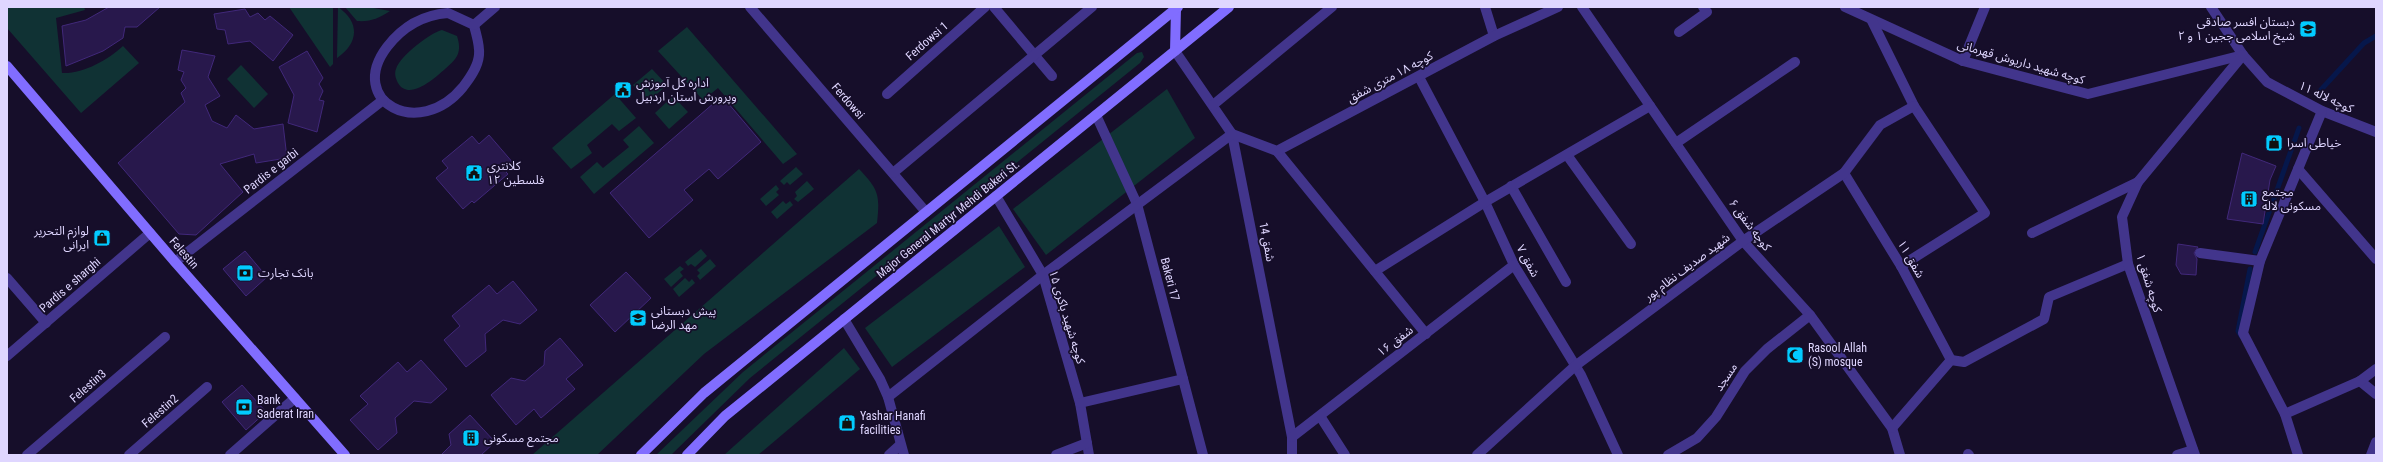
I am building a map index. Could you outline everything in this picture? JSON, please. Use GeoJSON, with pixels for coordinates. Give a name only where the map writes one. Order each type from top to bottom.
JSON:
{"type":"FeatureCollection","features":[{"type":"Feature","properties":{"kind":"main road","name":"Major General Martyr Mehdi Bakeri St."},"geometry":{"type":"LineString","coordinates":[[641,455],[704,393],[1176,7]]}},
{"type":"Feature","properties":{"kind":"main road"},"geometry":{"type":"LineString","coordinates":[[1174,51],[1176,7]]}},
{"type":"Feature","properties":{"kind":"main road","name":"Major General Martyr Mehdi Bakeri St."},"geometry":{"type":"LineString","coordinates":[[687,455],[725,416],[1229,7]]}},
{"type":"Feature","properties":{"kind":"main road","name":"Felestin"},"geometry":{"type":"LineString","coordinates":[[7,66],[175,262],[295,398],[339,453]]}},
{"type":"Feature","properties":{"kind":"street"},"geometry":{"type":"LineString","coordinates":[[474,25],[495,7]]}},
{"type":"Feature","properties":{"kind":"street","name":"Ferdowsi"},"geometry":{"type":"LineString","coordinates":[[750,7],[926,212]]}},
{"type":"Feature","properties":{"kind":"street","name":"Ferdowsi 1"},"geometry":{"type":"LineString","coordinates":[[887,94],[985,7]]}},
{"type":"Feature","properties":{"kind":"street"},"geometry":{"type":"LineString","coordinates":[[994,7],[1052,76]]}},
{"type":"Feature","properties":{"kind":"street"},"geometry":{"type":"LineString","coordinates":[[893,173],[1092,7]]}},
{"type":"Feature","properties":{"kind":"street"},"geometry":{"type":"LineString","coordinates":[[1213,105],[1332,7]]}},
{"type":"Feature","properties":{"kind":"street"},"geometry":{"type":"LineString","coordinates":[[1485,7],[1494,36]]}},
{"type":"Feature","properties":{"kind":"street","name":"کوچه ۱۸ متری شفق"},"geometry":{"type":"LineString","coordinates":[[1277,151],[1420,77],[1494,36],[1558,7]]}},
{"type":"Feature","properties":{"kind":"street","name":"کوچه شفق ۶"},"geometry":{"type":"LineString","coordinates":[[1582,7],[1743,241],[1810,315],[1892,428],[1900,455]]}},
{"type":"Feature","properties":{"kind":"street"},"geometry":{"type":"LineString","coordinates":[[1679,32],[1707,12],[1703,7]]}},
{"type":"Feature","properties":{"kind":"street","name":"کوچه شهید داریوش قهرمانی"},"geometry":{"type":"LineString","coordinates":[[1845,7],[1872,21],[1963,61],[2088,94],[2243,55]]}},
{"type":"Feature","properties":{"kind":"street"},"geometry":{"type":"LineString","coordinates":[[1963,61],[1985,7]]}},
{"type":"Feature","properties":{"kind":"street"},"geometry":{"type":"LineString","coordinates":[[2215,9],[2243,55]]}},
{"type":"Feature","properties":{"kind":"street"},"geometry":{"type":"LineString","coordinates":[[448,13],[474,25],[479,56],[470,79],[458,93],[440,107],[410,113],[401,112],[383,100],[377,83],[376,68],[383,52],[394,38],[407,27],[433,14],[448,13]]}},
{"type":"Feature","properties":{"kind":"street"},"geometry":{"type":"LineString","coordinates":[[1872,21],[1914,106],[1985,214],[1901,266]]}},
{"type":"Feature","properties":{"kind":"street","name":"شفق 14"},"geometry":{"type":"LineString","coordinates":[[1174,51],[1232,134],[1292,437],[1292,455]]}},
{"type":"Feature","properties":{"kind":"street","name":"کوچه لاله ۱۱"},"geometry":{"type":"LineString","coordinates":[[2243,55],[2267,82],[2322,111],[2376,132]]}},
{"type":"Feature","properties":{"kind":"street","name":"کوچه شفق ۱"},"geometry":{"type":"LineString","coordinates":[[2194,453],[2128,264],[2122,217],[2138,182],[2243,55]]}},
{"type":"Feature","properties":{"kind":"street"},"geometry":{"type":"LineString","coordinates":[[1676,143],[1795,62]]}},
{"type":"Feature","properties":{"kind":"street","name":"شفق ۷"},"geometry":{"type":"LineString","coordinates":[[1420,77],[1484,202],[1514,265],[1581,375],[1618,455]]}},
{"type":"Feature","properties":{"kind":"street","name":"Pardis e garbi"},"geometry":{"type":"LineString","coordinates":[[175,262],[383,100]]}},
{"type":"Feature","properties":{"kind":"street"},"geometry":{"type":"LineString","coordinates":[[1375,270],[1484,202],[1650,106]]}},
{"type":"Feature","properties":{"kind":"street","name":"شهید صدیف نظام پور"},"geometry":{"type":"LineString","coordinates":[[1477,455],[1575,366],[1743,241],[1844,173],[1880,125],[1914,106]]}},
{"type":"Feature","properties":{"kind":"street"},"geometry":{"type":"LineString","coordinates":[[2298,455],[2285,414],[2243,333],[2260,261],[2322,111]]}},
{"type":"Feature","properties":{"kind":"street","name":"Bakeri 17"},"geometry":{"type":"LineString","coordinates":[[1096,115],[1137,204],[1202,455]]}},
{"type":"Feature","properties":{"kind":"street"},"geometry":{"type":"LineString","coordinates":[[888,397],[1043,275],[1232,134],[1277,151],[1426,334]]}},
{"type":"Feature","properties":{"kind":"street"},"geometry":{"type":"LineString","coordinates":[[1567,155],[1631,244]]}},
{"type":"Feature","properties":{"kind":"street"},"geometry":{"type":"LineString","coordinates":[[2298,169],[2376,259]]}},
{"type":"Feature","properties":{"kind":"street","name":"شفق ۱۱"},"geometry":{"type":"LineString","coordinates":[[1844,173],[1901,266],[1950,360]]}},
{"type":"Feature","properties":{"kind":"street"},"geometry":{"type":"LineString","coordinates":[[2032,233],[2138,182]]}},
{"type":"Feature","properties":{"kind":"street"},"geometry":{"type":"LineString","coordinates":[[1511,186],[1566,282]]}},
{"type":"Feature","properties":{"kind":"street","name":"کوچه شهید باکری ۱۵"},"geometry":{"type":"LineString","coordinates":[[996,196],[1043,275],[1080,403],[1089,455]]}},
{"type":"Feature","properties":{"kind":"street","name":"Pardis e sharghi"},"geometry":{"type":"LineString","coordinates":[[7,356],[150,233]]}},
{"type":"Feature","properties":{"kind":"street"},"geometry":{"type":"LineString","coordinates":[[2200,253],[2260,261]]}},
{"type":"Feature","properties":{"kind":"street"},"geometry":{"type":"LineString","coordinates":[[1892,428],[1950,360],[1964,362],[2012,337],[2044,319],[2050,297],[2128,264]]}},
{"type":"Feature","properties":{"kind":"street","name":"شفق ۱۶"},"geometry":{"type":"LineString","coordinates":[[1292,437],[1514,265]]}},
{"type":"Feature","properties":{"kind":"street"},"geometry":{"type":"LineString","coordinates":[[7,278],[46,323]]}},
{"type":"Feature","properties":{"kind":"street","name":"مسجد"},"geometry":{"type":"LineString","coordinates":[[1668,455],[1697,438],[1716,417],[1744,371],[1767,349],[1810,315]]}},
{"type":"Feature","properties":{"kind":"street"},"geometry":{"type":"LineString","coordinates":[[844,319],[880,379],[888,397],[902,450],[889,455]]}},
{"type":"Feature","properties":{"kind":"street","name":"Felestin3"},"geometry":{"type":"LineString","coordinates":[[27,455],[165,337]]}},
{"type":"Feature","properties":{"kind":"street"},"geometry":{"type":"LineString","coordinates":[[2285,414],[2360,381],[2376,369]]}},
{"type":"Feature","properties":{"kind":"street"},"geometry":{"type":"LineString","coordinates":[[1080,403],[1183,380]]}},
{"type":"Feature","properties":{"kind":"street"},"geometry":{"type":"LineString","coordinates":[[2360,381],[2376,394]]}},
{"type":"Feature","properties":{"kind":"street","name":"Felestin2"},"geometry":{"type":"LineString","coordinates":[[129,455],[207,387]]}},
{"type":"Feature","properties":{"kind":"street"},"geometry":{"type":"LineString","coordinates":[[230,455],[295,398]]}},
{"type":"Feature","properties":{"kind":"street"},"geometry":{"type":"LineString","coordinates":[[1320,416],[1344,455]]}},
{"type":"Feature","properties":{"kind":"street"},"geometry":{"type":"LineString","coordinates":[[2371,455],[2376,442]]}},
{"type":"Feature","properties":{"kind":"street"},"geometry":{"type":"LineString","coordinates":[[1056,455],[1086,443]]}},
{"type":"Feature","properties":{"kind":"street"},"geometry":{"type":"LineString","coordinates":[[2177,455],[2194,453]]}},
{"type":"Feature","properties":{"kind":"green space"},"geometry":{"type":"Polygon","coordinates":[[[7,7],[84,7],[85,10],[56,18],[62,73],[70,73],[87,69],[103,61],[123,46],[139,63],[81,113],[7,28],[7,7]]]}},
{"type":"Feature","properties":{"kind":"green space"},"geometry":{"type":"Polygon","coordinates":[[[289,7],[333,7],[333,64],[330,67],[289,7]]]}},
{"type":"Feature","properties":{"kind":"green space"},"geometry":{"type":"Polygon","coordinates":[[[338,7],[350,19],[354,32],[350,46],[337,58],[338,7]]]}},
{"type":"Feature","properties":{"kind":"green space"},"geometry":{"type":"Polygon","coordinates":[[[345,7],[368,7],[390,11],[375,19],[357,21],[345,7]]]}},
{"type":"Feature","properties":{"kind":"green space"},"geometry":{"type":"Polygon","coordinates":[[[687,27],[797,154],[783,164],[718,88],[703,100],[658,51],[687,27]]]}},
{"type":"Feature","properties":{"kind":"green space"},"geometry":{"type":"Polygon","coordinates":[[[442,30],[457,36],[459,51],[456,58],[441,73],[422,86],[409,90],[403,88],[398,83],[395,71],[403,58],[416,46],[442,30]]]}},
{"type":"Feature","properties":{"kind":"green space"},"geometry":{"type":"Polygon","coordinates":[[[1142,52],[1144,57],[1140,63],[750,378],[671,455],[656,455],[743,372],[1137,53],[1142,52]]]}},
{"type":"Feature","properties":{"kind":"green space"},"geometry":{"type":"Polygon","coordinates":[[[241,65],[268,94],[254,108],[227,79],[241,65]]]}},
{"type":"Feature","properties":{"kind":"green space"},"geometry":{"type":"Polygon","coordinates":[[[652,69],[667,85],[648,102],[633,85],[652,69]]]}},
{"type":"Feature","properties":{"kind":"green space"},"geometry":{"type":"Polygon","coordinates":[[[1167,89],[1195,138],[1046,255],[1013,209],[1167,89]]]}},
{"type":"Feature","properties":{"kind":"green space"},"geometry":{"type":"Polygon","coordinates":[[[615,94],[636,118],[619,131],[612,124],[587,145],[592,153],[571,169],[552,148],[615,94]]]}},
{"type":"Feature","properties":{"kind":"green space"},"geometry":{"type":"Polygon","coordinates":[[[673,96],[688,112],[669,129],[655,113],[673,96]]]}},
{"type":"Feature","properties":{"kind":"green space"},"geometry":{"type":"Polygon","coordinates":[[[639,126],[654,143],[594,194],[580,177],[597,162],[603,168],[629,147],[623,140],[639,126]]]}},
{"type":"Feature","properties":{"kind":"green space"},"geometry":{"type":"Polygon","coordinates":[[[796,167],[803,174],[790,185],[787,182],[784,185],[780,181],[796,167]]]}},
{"type":"Feature","properties":{"kind":"green space"},"geometry":{"type":"Polygon","coordinates":[[[859,169],[871,182],[877,193],[877,223],[704,354],[597,455],[532,455],[859,169]]]}},
{"type":"Feature","properties":{"kind":"green space"},"geometry":{"type":"Polygon","coordinates":[[[807,181],[814,189],[798,202],[794,199],[797,196],[795,192],[807,181]]]}},
{"type":"Feature","properties":{"kind":"green space"},"geometry":{"type":"Polygon","coordinates":[[[776,185],[779,189],[776,192],[779,195],[766,206],[760,199],[776,185]]]}},
{"type":"Feature","properties":{"kind":"green space"},"geometry":{"type":"Polygon","coordinates":[[[783,201],[786,204],[790,201],[793,205],[777,219],[771,212],[783,201]]]}},
{"type":"Feature","properties":{"kind":"green space"},"geometry":{"type":"Polygon","coordinates":[[[999,226],[1025,267],[892,367],[865,328],[999,226]]]}},
{"type":"Feature","properties":{"kind":"green space"},"geometry":{"type":"Polygon","coordinates":[[[701,249],[707,256],[695,267],[691,264],[688,266],[685,262],[701,249]]]}},
{"type":"Feature","properties":{"kind":"green space"},"geometry":{"type":"Polygon","coordinates":[[[710,259],[716,266],[700,280],[697,276],[700,273],[697,270],[710,259]]]}},
{"type":"Feature","properties":{"kind":"green space"},"geometry":{"type":"Polygon","coordinates":[[[680,266],[684,269],[680,272],[683,276],[671,287],[664,279],[680,266]]]}},
{"type":"Feature","properties":{"kind":"green space"},"geometry":{"type":"Polygon","coordinates":[[[685,278],[689,282],[692,279],[695,283],[679,297],[673,289],[685,278]]]}},
{"type":"Feature","properties":{"kind":"green space"},"geometry":{"type":"Polygon","coordinates":[[[844,348],[860,369],[758,455],[724,455],[844,348]]]}},
{"type":"Feature","properties":{"kind":"building"},"geometry":{"type":"Polygon","coordinates":[[[109,7],[160,7],[137,27],[125,27],[123,38],[103,51],[66,66],[62,26],[86,20],[109,7]]]}},
{"type":"Feature","properties":{"kind":"building"},"geometry":{"type":"Polygon","coordinates":[[[245,9],[250,17],[258,13],[265,20],[270,16],[293,35],[273,61],[250,41],[228,44],[225,30],[217,29],[214,14],[245,9]]]}},
{"type":"Feature","properties":{"kind":"building"},"geometry":{"type":"Polygon","coordinates":[[[182,50],[215,56],[208,77],[220,96],[205,105],[212,121],[227,128],[236,115],[254,129],[283,124],[287,158],[256,163],[254,154],[220,164],[243,192],[196,235],[179,234],[118,163],[185,102],[181,93],[186,88],[181,80],[184,72],[178,70],[182,50]]]}},
{"type":"Feature","properties":{"kind":"building"},"geometry":{"type":"Polygon","coordinates":[[[307,51],[323,78],[319,84],[323,91],[319,100],[324,101],[317,132],[288,123],[294,95],[279,67],[307,51]]]}},
{"type":"Feature","properties":{"kind":"building"},"geometry":{"type":"Polygon","coordinates":[[[722,96],[761,142],[718,179],[709,169],[684,190],[693,200],[649,238],[610,193],[722,96]]]}},
{"type":"Feature","properties":{"kind":"building","name":"کلانتری ۱۲ فلسطین"},"geometry":{"type":"Polygon","coordinates":[[[489,135],[514,164],[506,172],[508,174],[474,203],[472,201],[463,209],[436,178],[448,168],[442,161],[472,136],[479,144],[489,135]]]}},
{"type":"Feature","properties":{"kind":"building","name":"مجتمع مسکونی لاله"},"geometry":{"type":"Polygon","coordinates":[[[2242,153],[2276,166],[2270,180],[2263,224],[2227,219],[2242,153]]]}},
{"type":"Feature","properties":{"kind":"building"},"geometry":{"type":"Polygon","coordinates":[[[2178,244],[2198,247],[2194,253],[2197,259],[2196,275],[2181,274],[2176,265],[2178,244]]]}},
{"type":"Feature","properties":{"kind":"building","name":"بانک تجارت"},"geometry":{"type":"Polygon","coordinates":[[[245,251],[267,277],[246,296],[223,269],[245,251]]]}},
{"type":"Feature","properties":{"kind":"building"},"geometry":{"type":"Polygon","coordinates":[[[626,272],[651,298],[615,332],[590,305],[626,272]]]}},
{"type":"Feature","properties":{"kind":"building"},"geometry":{"type":"Polygon","coordinates":[[[513,281],[537,310],[520,324],[503,320],[485,334],[486,351],[466,367],[444,340],[460,326],[452,316],[489,285],[497,294],[513,281]]]}},
{"type":"Feature","properties":{"kind":"building"},"geometry":{"type":"Polygon","coordinates":[[[560,338],[583,365],[566,379],[575,389],[541,418],[534,409],[516,425],[491,395],[511,378],[525,381],[544,365],[545,351],[560,338]]]}},
{"type":"Feature","properties":{"kind":"building"},"geometry":{"type":"Polygon","coordinates":[[[421,360],[447,389],[431,403],[414,401],[395,418],[397,433],[378,450],[350,420],[368,404],[360,396],[398,362],[407,372],[421,360]]]}},
{"type":"Feature","properties":{"kind":"building","name":"Bank Saderat Iran"},"geometry":{"type":"Polygon","coordinates":[[[242,385],[266,412],[246,430],[222,402],[242,385]]]}},
{"type":"Feature","properties":{"kind":"building","name":"مجتمع مسکونی"},"geometry":{"type":"Polygon","coordinates":[[[470,415],[495,442],[481,455],[441,455],[451,445],[449,434],[470,415]]]}},
{"type":"Feature","properties":{"kind":"waterway"},"geometry":{"type":"LineString","coordinates":[[2318,93],[2364,43],[2376,36]]}},
{"type":"Feature","properties":{"kind":"waterway"},"geometry":{"type":"LineString","coordinates":[[2255,252],[2299,128]]}},
{"type":"Feature","properties":{"kind":"waterway"},"geometry":{"type":"LineString","coordinates":[[2241,336],[2238,331],[2250,269]]}},
{"type":"Feature","properties":{"kind":"place","name":"دبستان افسر صادقی شیخ اسلامی ججین ۱ و ۲"},"geometry":{"type":"Point","coordinates":[2308,29]}},
{"type":"Feature","properties":{"kind":"place","name":"اداره کل آموزش وپرورش استان اردبیل"},"geometry":{"type":"Point","coordinates":[623,90]}},
{"type":"Feature","properties":{"kind":"place","name":"خیاطی اسرا"},"geometry":{"type":"Point","coordinates":[2274,143]}},
{"type":"Feature","properties":{"kind":"place","name":"کلانتری ۱۲ فلسطین"},"geometry":{"type":"Point","coordinates":[474,173]}},
{"type":"Feature","properties":{"kind":"place","name":"مجتمع مسکونی لاله"},"geometry":{"type":"Point","coordinates":[2249,199]}},
{"type":"Feature","properties":{"kind":"place","name":"لوازم التحریر ایرانی"},"geometry":{"type":"Point","coordinates":[102,238]}},
{"type":"Feature","properties":{"kind":"place","name":"بانک تجارت"},"geometry":{"type":"Point","coordinates":[245,273]}},
{"type":"Feature","properties":{"kind":"place","name":"پیش دبستانی مهد الرضا"},"geometry":{"type":"Point","coordinates":[638,318]}},
{"type":"Feature","properties":{"kind":"place","name":"Rasool Allah (S) mosque"},"geometry":{"type":"Point","coordinates":[1795,355]}},
{"type":"Feature","properties":{"kind":"place","name":"Bank Saderat Iran"},"geometry":{"type":"Point","coordinates":[244,407]}},
{"type":"Feature","properties":{"kind":"place","name":"Yashar Hanafi facilities"},"geometry":{"type":"Point","coordinates":[847,423]}},
{"type":"Feature","properties":{"kind":"place","name":"مجتمع مسکونی"},"geometry":{"type":"Point","coordinates":[471,438]}}]}
